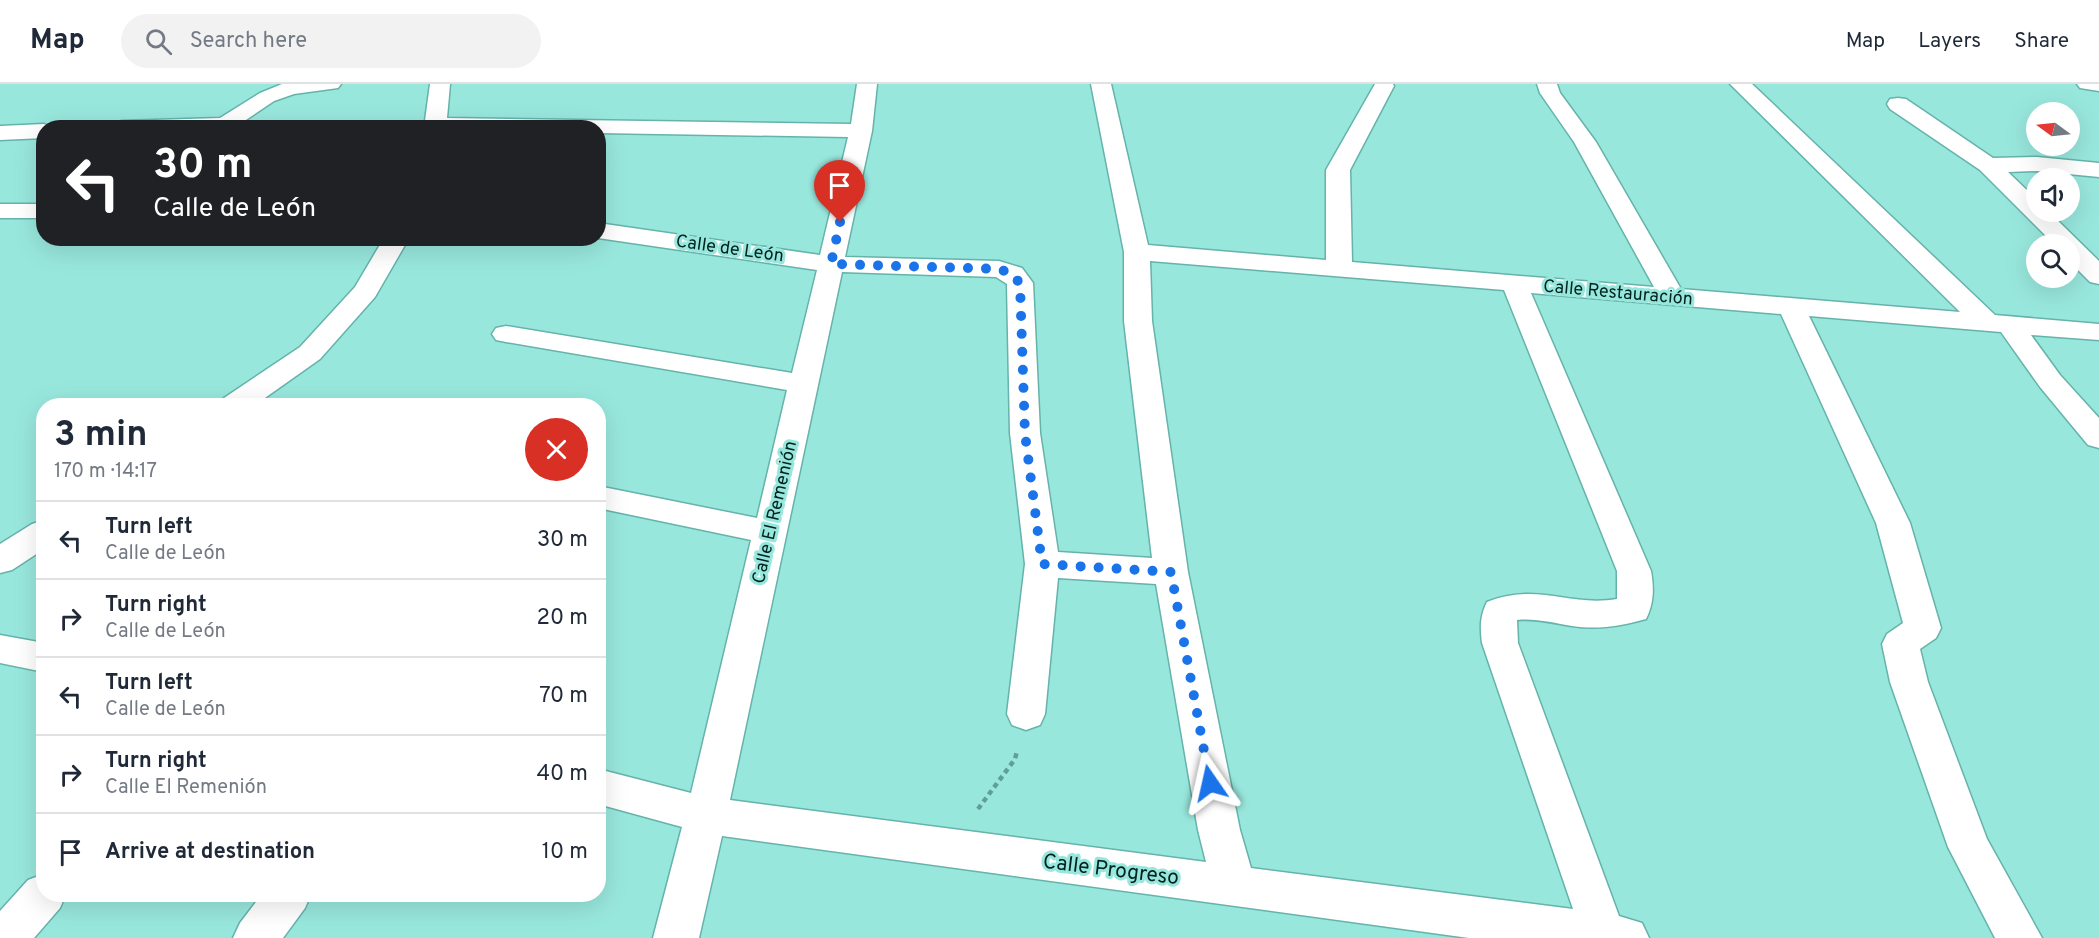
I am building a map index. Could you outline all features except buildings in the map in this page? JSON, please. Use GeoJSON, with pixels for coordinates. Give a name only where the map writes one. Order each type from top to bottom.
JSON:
{"type":"FeatureCollection","features":[{"type":"Feature","properties":{"kind":"street"},"geometry":{"type":"LineString","coordinates":[[233,120],[267,97],[291,88],[331,84]]}},
{"type":"Feature","properties":{"kind":"street"},"geometry":{"type":"LineString","coordinates":[[437,120],[440,84]]}},
{"type":"Feature","properties":{"kind":"street","name":"Calle El Remenión"},"geometry":{"type":"LineString","coordinates":[[676,938],[861,131],[867,84]]}},
{"type":"Feature","properties":{"kind":"street"},"geometry":{"type":"LineString","coordinates":[[1101,84],[1137,252],[1138,321],[1171,572],[1219,830],[1234,885]]}},
{"type":"Feature","properties":{"kind":"street"},"geometry":{"type":"LineString","coordinates":[[1546,84],[1585,142],[1672,296]]}},
{"type":"Feature","properties":{"kind":"street"},"geometry":{"type":"LineString","coordinates":[[1740,84],[1997,323],[2099,438]]}},
{"type":"Feature","properties":{"kind":"street"},"geometry":{"type":"LineString","coordinates":[[2086,84],[2099,85]]}},
{"type":"Feature","properties":{"kind":"street"},"geometry":{"type":"LineString","coordinates":[[1339,268],[1338,170],[1384,86]]}},
{"type":"Feature","properties":{"kind":"street"},"geometry":{"type":"LineString","coordinates":[[1898,104],[1988,165],[2057,234]]}},
{"type":"Feature","properties":{"kind":"street"},"geometry":{"type":"LineString","coordinates":[[606,128],[861,131]]}},
{"type":"Feature","properties":{"kind":"street"},"geometry":{"type":"LineString","coordinates":[[0,133],[36,131]]}},
{"type":"Feature","properties":{"kind":"street"},"geometry":{"type":"LineString","coordinates":[[1988,165],[2037,164],[2099,170]]}},
{"type":"Feature","properties":{"kind":"street"},"geometry":{"type":"LineString","coordinates":[[0,212],[36,211]]}},
{"type":"Feature","properties":{"kind":"street","name":"Calle de León"},"geometry":{"type":"LineString","coordinates":[[606,231],[831,264],[999,269],[1013,274],[1020,284],[1025,434],[1042,564]]}},
{"type":"Feature","properties":{"kind":"street"},"geometry":{"type":"LineString","coordinates":[[245,398],[310,353],[366,291],[392,246]]}},
{"type":"Feature","properties":{"kind":"street","name":"Calle Restauración"},"geometry":{"type":"LineString","coordinates":[[1137,252],[2099,332]]}},
{"type":"Feature","properties":{"kind":"street"},"geometry":{"type":"LineString","coordinates":[[2080,257],[2099,276]]}},
{"type":"Feature","properties":{"kind":"street"},"geometry":{"type":"LineString","coordinates":[[1514,283],[1634,571],[1636,589],[1633,609],[1614,615],[1516,607],[1500,612],[1498,624],[1500,643],[1615,937]]}},
{"type":"Feature","properties":{"kind":"street"},"geometry":{"type":"LineString","coordinates":[[1791,306],[1893,523],[1923,628],[1900,644],[1909,682],[1969,847],[2019,938]]}},
{"type":"Feature","properties":{"kind":"street"},"geometry":{"type":"LineString","coordinates":[[506,334],[804,384]]}},
{"type":"Feature","properties":{"kind":"street"},"geometry":{"type":"LineString","coordinates":[[606,499],[770,532]]}},
{"type":"Feature","properties":{"kind":"street"},"geometry":{"type":"LineString","coordinates":[[0,561],[36,537]]}},
{"type":"Feature","properties":{"kind":"street"},"geometry":{"type":"LineString","coordinates":[[1026,714],[1042,564],[1171,572]]}},
{"type":"Feature","properties":{"kind":"street"},"geometry":{"type":"LineString","coordinates":[[0,649],[36,656]]}},
{"type":"Feature","properties":{"kind":"street","name":"Calle Progreso"},"geometry":{"type":"LineString","coordinates":[[606,788],[706,815],[1615,937]]}},
{"type":"Feature","properties":{"kind":"street"},"geometry":{"type":"LineString","coordinates":[[5,938],[37,902]]}},
{"type":"Feature","properties":{"kind":"street"},"geometry":{"type":"LineString","coordinates":[[255,938],[283,902]]}},
{"type":"Feature","properties":{"kind":"path"},"geometry":{"type":"LineString","coordinates":[[948,847],[1015,759],[1026,714]]}},
{"type":"Feature","properties":{"kind":"route"},"geometry":{"type":"LineString","coordinates":[[840,222],[831,264],[999,269],[1013,274],[1020,284],[1025,434],[1042,564],[1171,572],[1210,783]]}}]}
